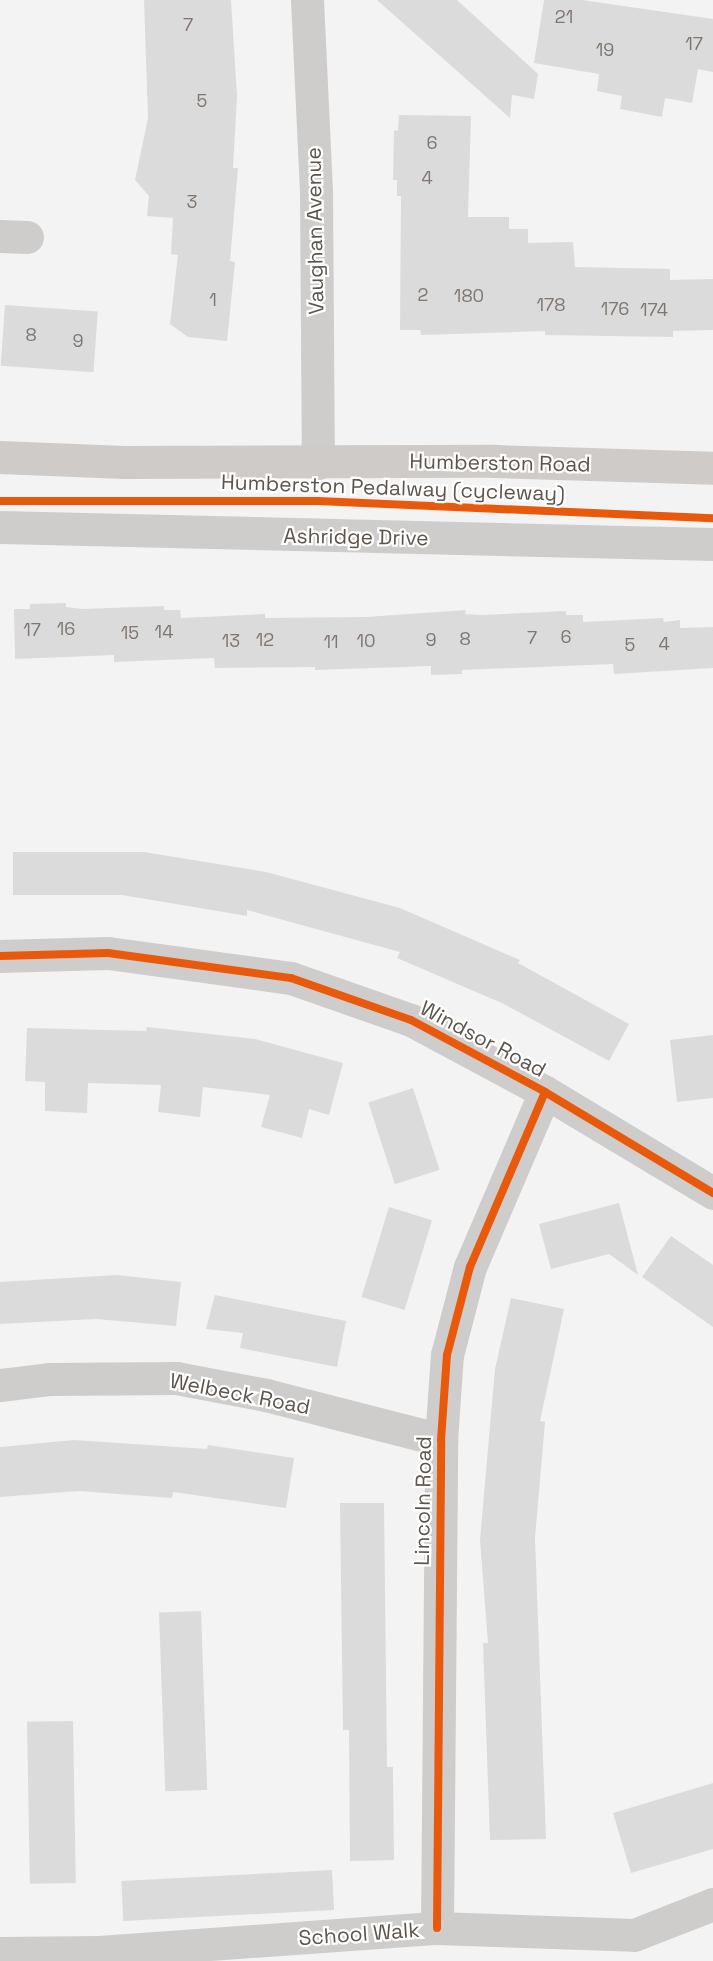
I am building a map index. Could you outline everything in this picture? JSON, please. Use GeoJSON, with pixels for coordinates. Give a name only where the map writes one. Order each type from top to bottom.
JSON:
{"type":"FeatureCollection","features":[{"type":"Feature","properties":{"kind":"main road","name":"Humberston Road"},"geometry":{"type":"LineString","coordinates":[[0,457],[318,463],[495,461],[713,468]]}},
{"type":"Feature","properties":{"kind":"street","name":"Vaughan Avenue"},"geometry":{"type":"LineString","coordinates":[[307,0],[316,190],[318,463]]}},
{"type":"Feature","properties":{"kind":"street","name":"Ashridge Drive"},"geometry":{"type":"LineString","coordinates":[[0,527],[713,544]]}},
{"type":"Feature","properties":{"kind":"street","name":"Windsor Road"},"geometry":{"type":"LineString","coordinates":[[0,956],[108,953],[291,978],[411,1020],[544,1092],[713,1193]]}},
{"type":"Feature","properties":{"kind":"street","name":"Lincoln Road"},"geometry":{"type":"LineString","coordinates":[[437,1928],[441,1440],[447,1355],[470,1267],[544,1092]]}},
{"type":"Feature","properties":{"kind":"street","name":"Welbeck Road"},"geometry":{"type":"LineString","coordinates":[[0,1385],[49,1379],[176,1378],[266,1395],[441,1440]]}},
{"type":"Feature","properties":{"kind":"street","name":"School Walk"},"geometry":{"type":"LineString","coordinates":[[0,1953],[99,1952],[437,1928],[634,1935],[713,1904]]}},
{"type":"Feature","properties":{"kind":"building"},"geometry":{"type":"Polygon","coordinates":[[[144,0],[231,0],[237,96],[233,168],[238,168],[230,261],[235,262],[227,341],[188,337],[170,324],[178,255],[171,254],[173,218],[147,216],[149,196],[135,180],[148,118],[144,0]]]}},
{"type":"Feature","properties":{"kind":"building"},"geometry":{"type":"Polygon","coordinates":[[[377,0],[457,0],[538,74],[534,99],[512,95],[510,118],[377,0]]]}},
{"type":"Feature","properties":{"kind":"building"},"geometry":{"type":"Polygon","coordinates":[[[544,0],[582,0],[713,19],[713,72],[698,69],[692,103],[665,98],[662,117],[620,109],[622,96],[597,91],[599,74],[534,63],[544,0]]]}},
{"type":"Feature","properties":{"kind":"building"},"geometry":{"type":"Polygon","coordinates":[[[399,115],[471,116],[468,217],[509,217],[509,229],[528,229],[528,243],[573,242],[575,267],[670,269],[670,280],[713,279],[713,330],[673,331],[673,337],[545,335],[545,331],[421,335],[420,330],[400,330],[401,196],[397,196],[397,180],[393,180],[394,131],[398,130],[399,115]]]}},
{"type":"Feature","properties":{"kind":"building"},"geometry":{"type":"Polygon","coordinates":[[[5,305],[98,311],[94,372],[1,366],[5,305]]]}},
{"type":"Feature","properties":{"kind":"building"},"geometry":{"type":"Polygon","coordinates":[[[66,603],[66,607],[82,609],[164,606],[164,610],[180,610],[181,618],[265,614],[265,618],[366,617],[466,610],[465,614],[482,615],[566,611],[566,615],[583,615],[583,622],[663,618],[664,622],[680,620],[680,628],[713,627],[713,668],[614,674],[613,664],[462,670],[462,674],[431,675],[431,666],[315,670],[315,667],[215,668],[214,658],[114,662],[114,655],[15,659],[14,609],[30,609],[30,604],[66,603]]]}},
{"type":"Feature","properties":{"kind":"building"},"geometry":{"type":"Polygon","coordinates":[[[13,852],[144,852],[266,872],[400,908],[520,960],[518,963],[629,1024],[609,1061],[504,1004],[397,958],[400,952],[247,910],[247,916],[122,895],[13,895],[13,852]]]}},
{"type":"Feature","properties":{"kind":"building"},"geometry":{"type":"Polygon","coordinates":[[[147,1027],[255,1039],[343,1063],[329,1115],[309,1109],[302,1138],[261,1127],[270,1095],[203,1087],[200,1117],[158,1112],[161,1085],[88,1083],[87,1113],[45,1111],[45,1082],[25,1081],[27,1028],[146,1031],[147,1027]]]}},
{"type":"Feature","properties":{"kind":"building"},"geometry":{"type":"Polygon","coordinates":[[[713,1035],[713,1098],[677,1102],[670,1040],[713,1035]]]}},
{"type":"Feature","properties":{"kind":"building"},"geometry":{"type":"Polygon","coordinates":[[[413,1088],[440,1170],[395,1184],[368,1103],[413,1088]]]}},
{"type":"Feature","properties":{"kind":"building"},"geometry":{"type":"Polygon","coordinates":[[[619,1203],[638,1275],[609,1254],[551,1269],[539,1224],[619,1203]]]}},
{"type":"Feature","properties":{"kind":"building"},"geometry":{"type":"Polygon","coordinates":[[[389,1207],[432,1220],[405,1310],[362,1297],[389,1207]]]}},
{"type":"Feature","properties":{"kind":"building"},"geometry":{"type":"Polygon","coordinates":[[[671,1236],[713,1265],[713,1327],[642,1277],[671,1236]]]}},
{"type":"Feature","properties":{"kind":"building"},"geometry":{"type":"Polygon","coordinates":[[[117,1275],[181,1282],[176,1326],[96,1319],[0,1324],[0,1282],[117,1275]]]}},
{"type":"Feature","properties":{"kind":"building"},"geometry":{"type":"Polygon","coordinates":[[[215,1295],[346,1321],[337,1367],[240,1348],[243,1333],[206,1329],[215,1295]]]}},
{"type":"Feature","properties":{"kind":"building"},"geometry":{"type":"Polygon","coordinates":[[[511,1298],[564,1309],[540,1421],[545,1422],[535,1538],[546,1839],[490,1840],[483,1643],[488,1643],[480,1540],[495,1369],[511,1298]]]}},
{"type":"Feature","properties":{"kind":"building"},"geometry":{"type":"Polygon","coordinates":[[[74,1440],[207,1449],[208,1445],[294,1458],[286,1508],[173,1492],[172,1498],[78,1491],[0,1497],[0,1447],[74,1440]]]}},
{"type":"Feature","properties":{"kind":"building"},"geometry":{"type":"Polygon","coordinates":[[[340,1503],[384,1503],[387,1767],[393,1767],[394,1860],[350,1861],[349,1730],[343,1730],[340,1503]]]}},
{"type":"Feature","properties":{"kind":"building"},"geometry":{"type":"Polygon","coordinates":[[[201,1611],[207,1790],[165,1791],[159,1612],[201,1611]]]}},
{"type":"Feature","properties":{"kind":"building"},"geometry":{"type":"Polygon","coordinates":[[[73,1721],[76,1883],[30,1884],[27,1722],[73,1721]]]}},
{"type":"Feature","properties":{"kind":"building"},"geometry":{"type":"Polygon","coordinates":[[[713,1783],[713,1849],[631,1873],[613,1813],[713,1783]]]}},
{"type":"Feature","properties":{"kind":"building"},"geometry":{"type":"Polygon","coordinates":[[[332,1870],[334,1910],[123,1921],[121,1881],[332,1870]]]}},
{"type":"Feature","properties":{"kind":"cycle path","name":"Humberston Pedalway (cycleway)"},"geometry":{"type":"LineString","coordinates":[[0,501],[318,501],[713,518]]}},
{"type":"Feature","properties":{"kind":"cycle path"},"geometry":{"type":"LineString","coordinates":[[0,956],[108,953],[291,978],[411,1020],[545,1092],[713,1193]]}},
{"type":"Feature","properties":{"kind":"cycle path"},"geometry":{"type":"LineString","coordinates":[[437,1928],[441,1440],[447,1355],[470,1267],[545,1092]]}}]}
